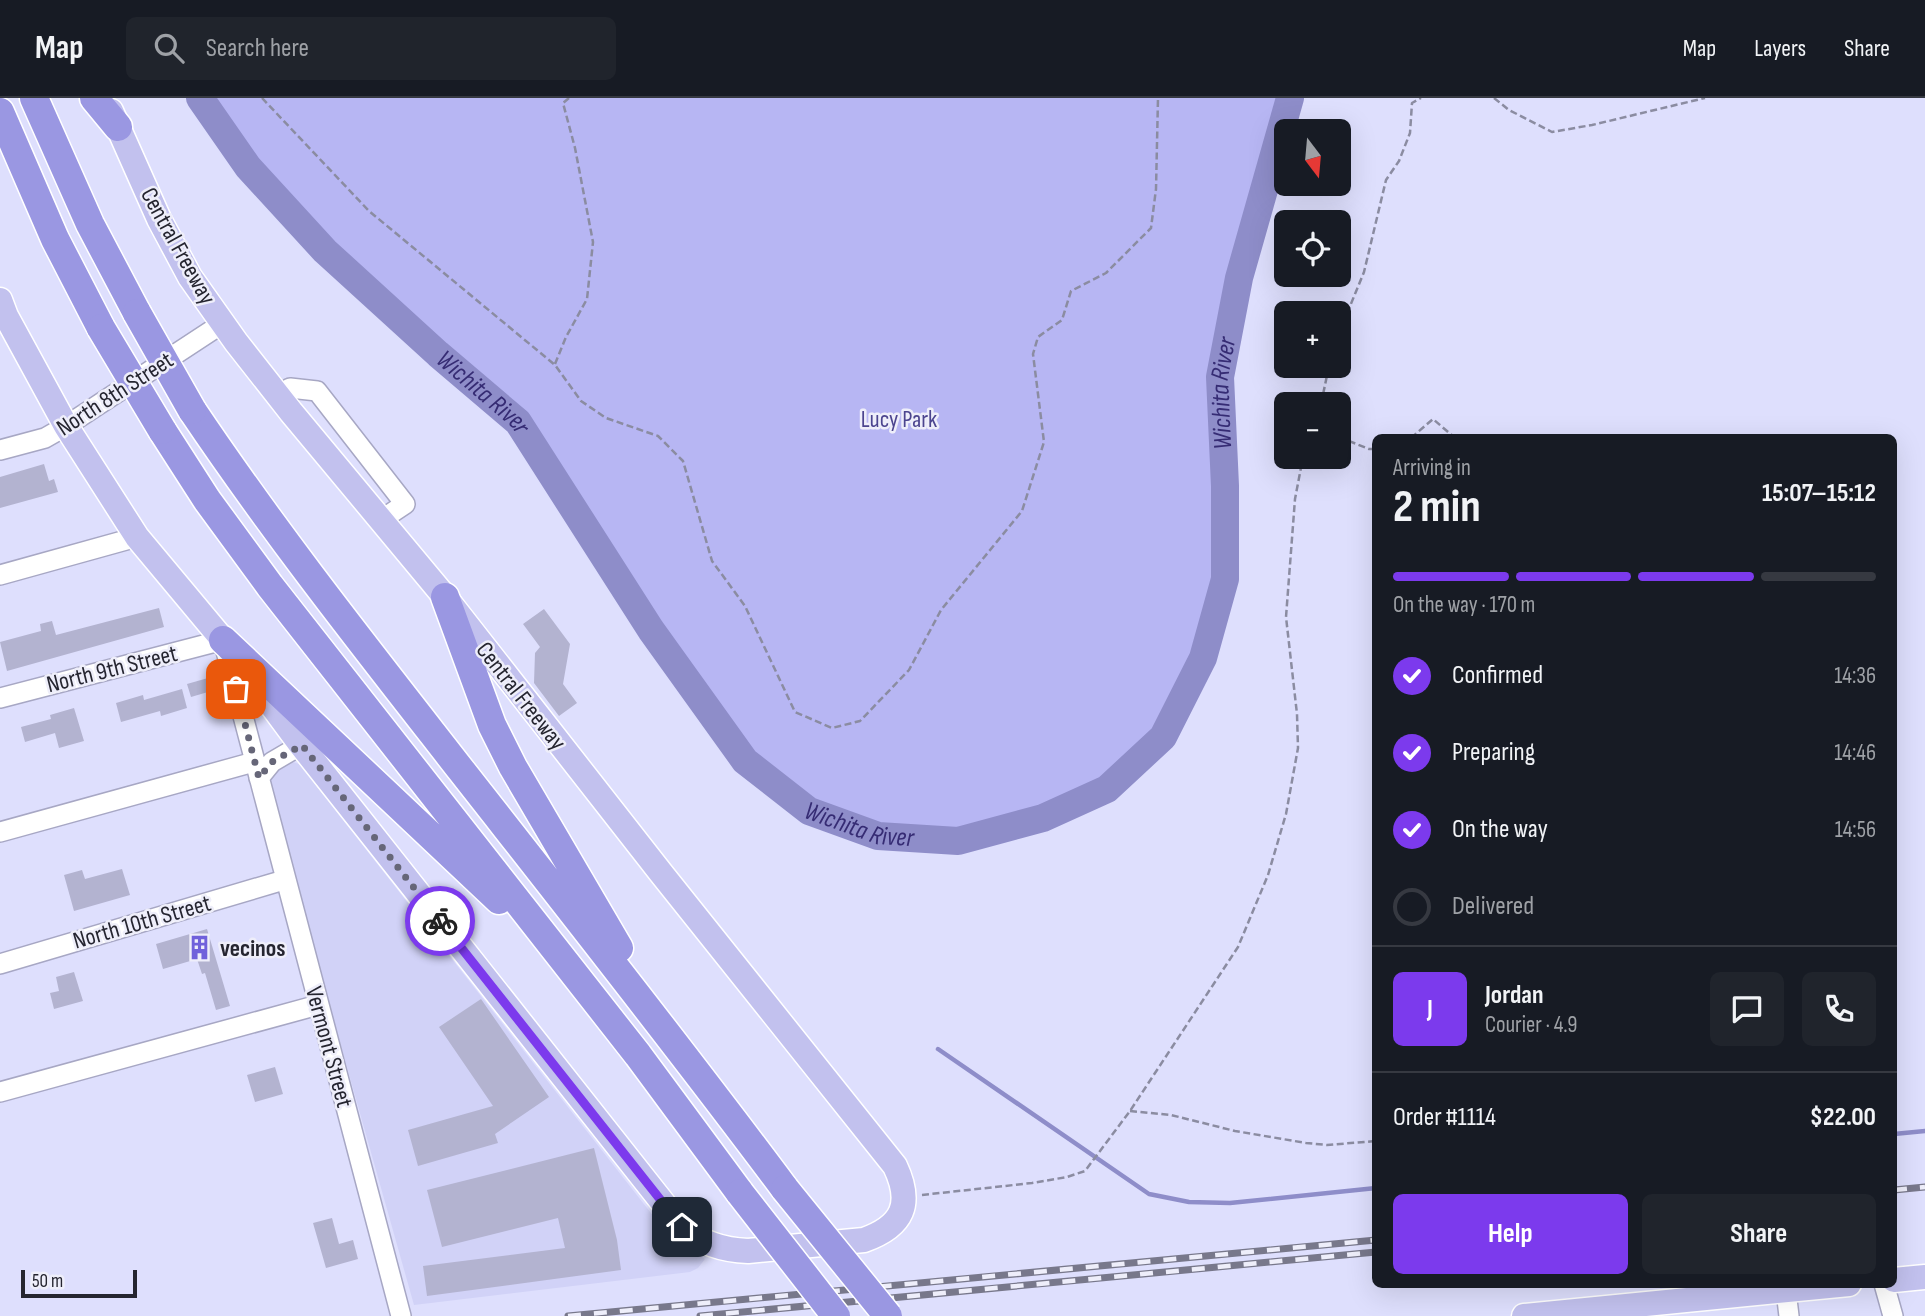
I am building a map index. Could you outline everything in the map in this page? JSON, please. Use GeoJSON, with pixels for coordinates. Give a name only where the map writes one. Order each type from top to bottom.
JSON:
{"type":"FeatureCollection","features":[{"type":"Feature","properties":{"kind":"highway"},"geometry":{"type":"LineString","coordinates":[[34,98],[90,224],[137,313],[192,410],[244,487],[304,568],[670,1036],[785,1189],[888,1316]]}},
{"type":"Feature","properties":{"kind":"highway"},"geometry":{"type":"LineString","coordinates":[[94,98],[118,127]]}},
{"type":"Feature","properties":{"kind":"highway"},"geometry":{"type":"LineString","coordinates":[[0,112],[55,239],[101,328],[207,500],[270,586],[569,967],[836,1316]]}},
{"type":"Feature","properties":{"kind":"highway"},"geometry":{"type":"LineString","coordinates":[[445,597],[497,736],[670,1036]]}},
{"type":"Feature","properties":{"kind":"highway"},"geometry":{"type":"LineString","coordinates":[[223,640],[569,967]]}},
{"type":"Feature","properties":{"kind":"main road","name":"Central Freeway"},"geometry":{"type":"LineString","coordinates":[[104,98],[159,219],[190,277],[223,323],[278,396],[445,597],[661,873],[882,1147],[902,1181],[905,1199]]}},
{"type":"Feature","properties":{"kind":"main road"},"geometry":{"type":"LineString","coordinates":[[2,311],[66,426],[137,537],[223,640],[302,745],[682,1227],[698,1239],[729,1250],[748,1251],[864,1240],[891,1226],[901,1215],[905,1199]]}},
{"type":"Feature","properties":{"kind":"main road"},"geometry":{"type":"LineString","coordinates":[[1897,1280],[1925,1277]]}},
{"type":"Feature","properties":{"kind":"main road"},"geometry":{"type":"LineString","coordinates":[[1524,1316],[1697,1308],[1813,1288]]}},
{"type":"Feature","properties":{"kind":"street","name":"North 8th Street"},"geometry":{"type":"LineString","coordinates":[[0,450],[46,438],[223,323]]}},
{"type":"Feature","properties":{"kind":"street"},"geometry":{"type":"LineString","coordinates":[[278,396],[290,388],[317,391],[405,504],[381,520]]}},
{"type":"Feature","properties":{"kind":"street"},"geometry":{"type":"LineString","coordinates":[[0,575],[137,537]]}},
{"type":"Feature","properties":{"kind":"street","name":"North 9th Street"},"geometry":{"type":"LineString","coordinates":[[0,698],[223,640]]}},
{"type":"Feature","properties":{"kind":"street","name":"Vermont Street"},"geometry":{"type":"LineString","coordinates":[[223,640],[284,880],[401,1316]]}},
{"type":"Feature","properties":{"kind":"street"},"geometry":{"type":"LineString","coordinates":[[0,832],[257,770],[302,745]]}},
{"type":"Feature","properties":{"kind":"street","name":"North 10th Street"},"geometry":{"type":"LineString","coordinates":[[0,964],[284,880]]}},
{"type":"Feature","properties":{"kind":"street"},"geometry":{"type":"LineString","coordinates":[[0,1092],[318,1005]]}},
{"type":"Feature","properties":{"kind":"street"},"geometry":{"type":"LineString","coordinates":[[1885,1288],[1893,1316]]}},
{"type":"Feature","properties":{"kind":"street"},"geometry":{"type":"LineString","coordinates":[[1786,1291],[1789,1316]]}},
{"type":"Feature","properties":{"kind":"path"},"geometry":{"type":"LineString","coordinates":[[262,98],[369,211],[555,365],[581,401],[606,418],[658,436],[683,461],[712,561],[745,606],[795,712],[832,727],[860,721],[909,670],[942,610],[1022,511],[1044,442],[1033,354],[1038,337],[1062,320],[1071,291],[1106,273],[1151,228],[1156,189],[1158,98]]}},
{"type":"Feature","properties":{"kind":"path"},"geometry":{"type":"LineString","coordinates":[[555,365],[566,337],[587,299],[593,242],[575,148],[563,103],[569,98]]}},
{"type":"Feature","properties":{"kind":"path"},"geometry":{"type":"LineString","coordinates":[[1351,304],[1364,272],[1386,180],[1399,161],[1410,133],[1412,103],[1421,98]]}},
{"type":"Feature","properties":{"kind":"path"},"geometry":{"type":"LineString","coordinates":[[1494,98],[1509,110],[1552,132],[1705,98]]}},
{"type":"Feature","properties":{"kind":"path"},"geometry":{"type":"LineString","coordinates":[[1416,434],[1433,419],[1450,434]]}},
{"type":"Feature","properties":{"kind":"path"},"geometry":{"type":"LineString","coordinates":[[1351,442],[1372,449]]}},
{"type":"Feature","properties":{"kind":"path"},"geometry":{"type":"LineString","coordinates":[[905,1199],[925,1194],[1032,1183],[1085,1171],[1130,1111],[1238,947],[1268,874],[1286,814],[1298,748],[1297,714],[1286,617],[1295,499],[1301,469]]}},
{"type":"Feature","properties":{"kind":"path"},"geometry":{"type":"LineString","coordinates":[[1130,1111],[1171,1115],[1235,1131],[1306,1143],[1372,1141]]}},
{"type":"Feature","properties":{"kind":"shaded area"},"geometry":{"type":"Polygon","coordinates":[[[290,761],[299,764],[658,1222],[686,1249],[705,1259],[698,1268],[690,1272],[414,1305],[267,783],[270,773],[290,761]]]}},
{"type":"Feature","properties":{"kind":"green space","name":"Lucy Park"},"geometry":{"type":"Polygon","coordinates":[[[200,98],[1290,98],[1284,119],[1274,119],[1274,154],[1239,278],[1220,377],[1225,486],[1225,579],[1203,658],[1163,737],[1107,789],[1043,818],[958,841],[878,836],[809,811],[745,761],[651,630],[518,422],[438,354],[325,251],[248,167],[200,98]]]}},
{"type":"Feature","properties":{"kind":"building"},"geometry":{"type":"Polygon","coordinates":[[[44,464],[49,481],[54,479],[58,492],[0,508],[0,477],[44,464]]]}},
{"type":"Feature","properties":{"kind":"building"},"geometry":{"type":"Polygon","coordinates":[[[159,608],[164,627],[7,671],[0,642],[41,631],[40,624],[52,621],[56,635],[159,608]]]}},
{"type":"Feature","properties":{"kind":"building"},"geometry":{"type":"Polygon","coordinates":[[[544,609],[570,644],[563,684],[577,703],[559,716],[534,683],[535,653],[540,647],[523,624],[544,609]]]}},
{"type":"Feature","properties":{"kind":"building"},"geometry":{"type":"Polygon","coordinates":[[[215,676],[218,689],[191,697],[187,684],[215,676]]]}},
{"type":"Feature","properties":{"kind":"building"},"geometry":{"type":"Polygon","coordinates":[[[182,689],[187,708],[161,716],[160,711],[121,722],[116,703],[143,695],[144,700],[182,689]]]}},
{"type":"Feature","properties":{"kind":"building"},"geometry":{"type":"Polygon","coordinates":[[[74,708],[84,741],[59,748],[55,733],[25,742],[21,727],[51,719],[50,715],[74,708]]]}},
{"type":"Feature","properties":{"kind":"building"},"geometry":{"type":"Polygon","coordinates":[[[122,869],[130,895],[74,911],[64,875],[82,870],[85,879],[122,869]]]}},
{"type":"Feature","properties":{"kind":"building"},"geometry":{"type":"Polygon","coordinates":[[[207,929],[230,1006],[216,1010],[205,973],[202,974],[197,959],[163,969],[156,944],[207,929]]]}},
{"type":"Feature","properties":{"kind":"building"},"geometry":{"type":"Polygon","coordinates":[[[74,972],[83,1001],[54,1009],[50,993],[59,991],[56,977],[74,972]]]}},
{"type":"Feature","properties":{"kind":"building"},"geometry":{"type":"Polygon","coordinates":[[[481,999],[549,1097],[495,1134],[498,1143],[418,1166],[408,1130],[493,1106],[439,1027],[481,999]]]}},
{"type":"Feature","properties":{"kind":"building"},"geometry":{"type":"Polygon","coordinates":[[[275,1067],[283,1094],[255,1102],[247,1075],[275,1067]]]}},
{"type":"Feature","properties":{"kind":"building"},"geometry":{"type":"Polygon","coordinates":[[[594,1148],[617,1240],[621,1270],[427,1296],[423,1266],[565,1248],[558,1218],[442,1247],[427,1190],[594,1148]]]}},
{"type":"Feature","properties":{"kind":"building"},"geometry":{"type":"Polygon","coordinates":[[[332,1218],[339,1244],[353,1240],[358,1259],[326,1268],[313,1223],[332,1218]]]}},
{"type":"Feature","properties":{"kind":"waterway","name":"Wichita River"},"geometry":{"type":"LineString","coordinates":[[200,98],[248,167],[325,251],[438,354],[518,422],[651,630],[745,761],[809,811],[878,836],[958,841],[1043,818],[1107,789],[1163,737],[1203,658],[1225,579],[1225,486],[1220,377],[1239,278],[1290,98]]}},
{"type":"Feature","properties":{"kind":"waterway"},"geometry":{"type":"LineString","coordinates":[[938,1049],[1149,1194],[1189,1202],[1230,1203],[1372,1188]]}},
{"type":"Feature","properties":{"kind":"waterway"},"geometry":{"type":"LineString","coordinates":[[1897,1134],[1925,1131]]}},
{"type":"Feature","properties":{"kind":"railway"},"geometry":{"type":"LineString","coordinates":[[1897,1190],[1925,1187]]}},
{"type":"Feature","properties":{"kind":"railway"},"geometry":{"type":"LineString","coordinates":[[568,1316],[1372,1240]]}},
{"type":"Feature","properties":{"kind":"railway"},"geometry":{"type":"LineString","coordinates":[[700,1316],[1372,1252]]}},
{"type":"Feature","properties":{"kind":"way so far"},"geometry":{"type":"LineString","coordinates":[[236,689],[259,778],[272,762],[302,745],[440,921]]}},
{"type":"Feature","properties":{"kind":"place","name":"vecinos"},"geometry":{"type":"Point","coordinates":[200,948]}},
{"type":"Feature","properties":{"kind":"route"},"geometry":{"type":"LineString","coordinates":[[440,921],[682,1227]]}}]}
